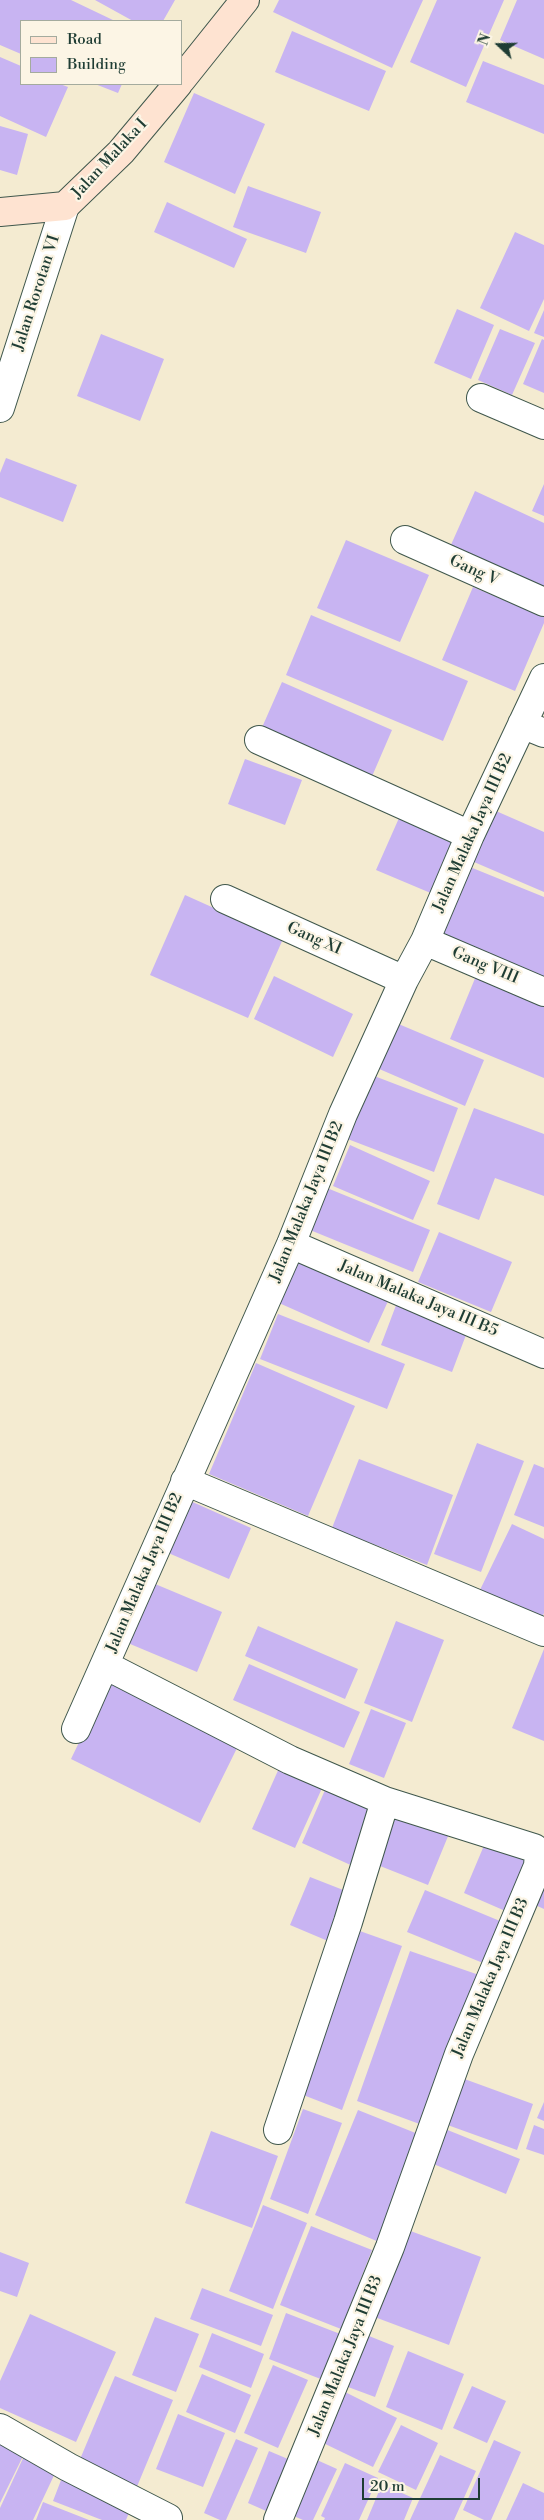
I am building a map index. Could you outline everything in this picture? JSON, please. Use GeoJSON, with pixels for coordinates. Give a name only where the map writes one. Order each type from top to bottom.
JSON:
{"type":"FeatureCollection","features":[{"type":"Feature","properties":{"kind":"street"},"geometry":{"type":"LineString","coordinates":[[182,79],[245,0]]}},
{"type":"Feature","properties":{"kind":"street","name":"Jalan Malaka I"},"geometry":{"type":"LineString","coordinates":[[0,212],[65,206],[120,152],[177,85]]}},
{"type":"Feature","properties":{"kind":"street","name":"Jalan Rorotan VI"},"geometry":{"type":"LineString","coordinates":[[0,408],[65,206]]}},
{"type":"Feature","properties":{"kind":"street"},"geometry":{"type":"LineString","coordinates":[[482,398],[544,425]]}},
{"type":"Feature","properties":{"kind":"street","name":"Gang V"},"geometry":{"type":"LineString","coordinates":[[405,540],[544,602]]}},
{"type":"Feature","properties":{"kind":"street","name":"Jalan Malaka Jaya III B2"},"geometry":{"type":"LineString","coordinates":[[76,1729],[291,1244],[343,1114],[404,980],[425,941],[470,835],[533,729],[544,678]]}},
{"type":"Feature","properties":{"kind":"street"},"geometry":{"type":"LineString","coordinates":[[259,740],[470,835]]}},
{"type":"Feature","properties":{"kind":"street","name":"Gang XI"},"geometry":{"type":"LineString","coordinates":[[225,899],[404,980]]}},
{"type":"Feature","properties":{"kind":"street","name":"Gang VIII"},"geometry":{"type":"LineString","coordinates":[[425,941],[544,992]]}},
{"type":"Feature","properties":{"kind":"street","name":"Jalan Malaka Jaya III B5"},"geometry":{"type":"LineString","coordinates":[[291,1244],[544,1354]]}},
{"type":"Feature","properties":{"kind":"street"},"geometry":{"type":"LineString","coordinates":[[185,1481],[544,1632]]}},
{"type":"Feature","properties":{"kind":"street"},"geometry":{"type":"LineString","coordinates":[[106,1665],[290,1760],[385,1801],[348,1922],[278,2130]]}},
{"type":"Feature","properties":{"kind":"street","name":"Jalan Malaka Jaya III B3"},"geometry":{"type":"LineString","coordinates":[[278,2520],[390,2247],[459,2054],[538,1866],[539,1852],[534,1848],[385,1801]]}},
{"type":"Feature","properties":{"kind":"street"},"geometry":{"type":"LineString","coordinates":[[0,2428],[68,2467],[168,2519]]}},
{"type":"Feature","properties":{"kind":"building"},"geometry":{"type":"Polygon","coordinates":[[[0,0],[71,0],[113,20],[20,20],[20,54],[0,45],[0,0]]]}},
{"type":"Feature","properties":{"kind":"building"},"geometry":{"type":"Polygon","coordinates":[[[95,0],[175,0],[164,20],[131,20],[95,0]]]}},
{"type":"Feature","properties":{"kind":"building"},"geometry":{"type":"Polygon","coordinates":[[[279,0],[423,0],[392,68],[273,12],[279,0]]]}},
{"type":"Feature","properties":{"kind":"building"},"geometry":{"type":"Polygon","coordinates":[[[437,0],[504,0],[466,87],[410,62],[437,0]]]}},
{"type":"Feature","properties":{"kind":"building"},"geometry":{"type":"Polygon","coordinates":[[[517,0],[544,0],[544,59],[500,40],[517,0]]]}},
{"type":"Feature","properties":{"kind":"building"},"geometry":{"type":"Polygon","coordinates":[[[292,31],[386,71],[369,111],[275,72],[292,31]]]}},
{"type":"Feature","properties":{"kind":"building"},"geometry":{"type":"Polygon","coordinates":[[[0,57],[20,66],[20,85],[63,85],[68,87],[46,137],[0,116],[0,57]]]}},
{"type":"Feature","properties":{"kind":"building"},"geometry":{"type":"Polygon","coordinates":[[[483,61],[544,85],[544,134],[466,102],[483,61]]]}},
{"type":"Feature","properties":{"kind":"building"},"geometry":{"type":"Polygon","coordinates":[[[98,85],[122,85],[118,93],[98,85]]]}},
{"type":"Feature","properties":{"kind":"building"},"geometry":{"type":"Polygon","coordinates":[[[194,93],[265,124],[235,194],[164,162],[194,93]]]}},
{"type":"Feature","properties":{"kind":"building"},"geometry":{"type":"Polygon","coordinates":[[[0,126],[28,134],[17,175],[0,170],[0,126]]]}},
{"type":"Feature","properties":{"kind":"building"},"geometry":{"type":"Polygon","coordinates":[[[248,186],[321,212],[306,253],[233,227],[248,186]]]}},
{"type":"Feature","properties":{"kind":"building"},"geometry":{"type":"Polygon","coordinates":[[[167,202],[247,239],[234,268],[154,232],[167,202]]]}},
{"type":"Feature","properties":{"kind":"building"},"geometry":{"type":"Polygon","coordinates":[[[515,232],[544,245],[544,299],[529,331],[480,308],[515,232]]]}},
{"type":"Feature","properties":{"kind":"building"},"geometry":{"type":"Polygon","coordinates":[[[457,309],[494,325],[471,379],[434,363],[457,309]]]}},
{"type":"Feature","properties":{"kind":"building"},"geometry":{"type":"Polygon","coordinates":[[[544,310],[544,337],[534,333],[544,310]]]}},
{"type":"Feature","properties":{"kind":"building"},"geometry":{"type":"Polygon","coordinates":[[[500,329],[535,343],[512,395],[478,380],[500,329]]]}},
{"type":"Feature","properties":{"kind":"building"},"geometry":{"type":"Polygon","coordinates":[[[101,334],[164,359],[140,421],[77,396],[101,334]]]}},
{"type":"Feature","properties":{"kind":"building"},"geometry":{"type":"Polygon","coordinates":[[[542,339],[544,340],[544,393],[523,384],[542,339]]]}},
{"type":"Feature","properties":{"kind":"building"},"geometry":{"type":"Polygon","coordinates":[[[6,458],[77,485],[63,522],[0,497],[0,473],[6,458]]]}},
{"type":"Feature","properties":{"kind":"building"},"geometry":{"type":"Polygon","coordinates":[[[544,484],[544,516],[532,511],[544,484]]]}},
{"type":"Feature","properties":{"kind":"building"},"geometry":{"type":"Polygon","coordinates":[[[475,491],[544,523],[544,589],[450,547],[475,491]]]}},
{"type":"Feature","properties":{"kind":"building"},"geometry":{"type":"Polygon","coordinates":[[[346,540],[429,575],[400,642],[317,608],[346,540]]]}},
{"type":"Feature","properties":{"kind":"building"},"geometry":{"type":"Polygon","coordinates":[[[473,587],[544,617],[544,623],[515,691],[442,660],[473,587]]]}},
{"type":"Feature","properties":{"kind":"building"},"geometry":{"type":"Polygon","coordinates":[[[311,615],[468,681],[443,741],[286,675],[311,615]]]}},
{"type":"Feature","properties":{"kind":"building"},"geometry":{"type":"Polygon","coordinates":[[[282,682],[392,730],[370,781],[260,732],[282,682]]]}},
{"type":"Feature","properties":{"kind":"building"},"geometry":{"type":"Polygon","coordinates":[[[245,759],[302,780],[285,825],[228,804],[245,759]]]}},
{"type":"Feature","properties":{"kind":"building"},"geometry":{"type":"Polygon","coordinates":[[[496,811],[544,832],[544,892],[474,862],[496,811]]]}},
{"type":"Feature","properties":{"kind":"building"},"geometry":{"type":"Polygon","coordinates":[[[399,818],[456,842],[433,894],[376,870],[399,818]]]}},
{"type":"Feature","properties":{"kind":"building"},"geometry":{"type":"Polygon","coordinates":[[[470,867],[544,897],[544,978],[442,936],[470,867]]]}},
{"type":"Feature","properties":{"kind":"building"},"geometry":{"type":"Polygon","coordinates":[[[185,895],[283,939],[248,1018],[150,975],[185,895]]]}},
{"type":"Feature","properties":{"kind":"building"},"geometry":{"type":"Polygon","coordinates":[[[274,976],[353,1014],[333,1057],[254,1019],[274,976]]]}},
{"type":"Feature","properties":{"kind":"building"},"geometry":{"type":"Polygon","coordinates":[[[476,976],[544,1004],[544,1078],[450,1039],[476,976]]]}},
{"type":"Feature","properties":{"kind":"building"},"geometry":{"type":"Polygon","coordinates":[[[389,1020],[484,1060],[465,1106],[370,1065],[389,1020]]]}},
{"type":"Feature","properties":{"kind":"building"},"geometry":{"type":"Polygon","coordinates":[[[369,1074],[458,1108],[434,1172],[345,1138],[369,1074]]]}},
{"type":"Feature","properties":{"kind":"building"},"geometry":{"type":"Polygon","coordinates":[[[474,1108],[544,1134],[544,1196],[495,1178],[479,1220],[437,1204],[474,1108]]]}},
{"type":"Feature","properties":{"kind":"building"},"geometry":{"type":"Polygon","coordinates":[[[350,1145],[430,1181],[413,1220],[333,1186],[350,1145]]]}},
{"type":"Feature","properties":{"kind":"building"},"geometry":{"type":"Polygon","coordinates":[[[327,1188],[430,1230],[413,1272],[310,1230],[327,1188]]]}},
{"type":"Feature","properties":{"kind":"building"},"geometry":{"type":"Polygon","coordinates":[[[439,1232],[512,1262],[491,1312],[418,1282],[439,1232]]]}},
{"type":"Feature","properties":{"kind":"building"},"geometry":{"type":"Polygon","coordinates":[[[299,1259],[389,1299],[369,1343],[279,1303],[299,1259]]]}},
{"type":"Feature","properties":{"kind":"building"},"geometry":{"type":"Polygon","coordinates":[[[398,1300],[469,1327],[452,1372],[381,1345],[398,1300]]]}},
{"type":"Feature","properties":{"kind":"building"},"geometry":{"type":"Polygon","coordinates":[[[278,1314],[405,1364],[387,1409],[260,1359],[278,1314]]]}},
{"type":"Feature","properties":{"kind":"building"},"geometry":{"type":"Polygon","coordinates":[[[256,1363],[355,1406],[308,1516],[209,1474],[256,1363]]]}},
{"type":"Feature","properties":{"kind":"building"},"geometry":{"type":"Polygon","coordinates":[[[477,1443],[524,1461],[481,1572],[434,1554],[477,1443]]]}},
{"type":"Feature","properties":{"kind":"building"},"geometry":{"type":"Polygon","coordinates":[[[359,1459],[453,1495],[427,1565],[332,1528],[359,1459]]]}},
{"type":"Feature","properties":{"kind":"building"},"geometry":{"type":"Polygon","coordinates":[[[534,1464],[544,1468],[544,1527],[514,1515],[534,1464]]]}},
{"type":"Feature","properties":{"kind":"building"},"geometry":{"type":"Polygon","coordinates":[[[188,1500],[251,1528],[229,1579],[166,1552],[188,1500]]]}},
{"type":"Feature","properties":{"kind":"building"},"geometry":{"type":"Polygon","coordinates":[[[512,1524],[544,1539],[544,1613],[540,1622],[479,1592],[512,1524]]]}},
{"type":"Feature","properties":{"kind":"building"},"geometry":{"type":"Polygon","coordinates":[[[148,1581],[222,1612],[197,1672],[123,1641],[148,1581]]]}},
{"type":"Feature","properties":{"kind":"building"},"geometry":{"type":"Polygon","coordinates":[[[396,1621],[444,1640],[412,1722],[364,1703],[396,1621]]]}},
{"type":"Feature","properties":{"kind":"building"},"geometry":{"type":"Polygon","coordinates":[[[258,1626],[358,1669],[345,1699],[245,1656],[258,1626]]]}},
{"type":"Feature","properties":{"kind":"building"},"geometry":{"type":"Polygon","coordinates":[[[544,1649],[544,1741],[512,1728],[544,1649]]]}},
{"type":"Feature","properties":{"kind":"building"},"geometry":{"type":"Polygon","coordinates":[[[249,1664],[360,1712],[344,1748],[233,1700],[249,1664]]]}},
{"type":"Feature","properties":{"kind":"building"},"geometry":{"type":"Polygon","coordinates":[[[109,1680],[239,1744],[200,1823],[71,1759],[109,1680]]]}},
{"type":"Feature","properties":{"kind":"building"},"geometry":{"type":"Polygon","coordinates":[[[371,1709],[406,1723],[384,1778],[349,1764],[371,1709]]]}},
{"type":"Feature","properties":{"kind":"building"},"geometry":{"type":"Polygon","coordinates":[[[280,1766],[323,1786],[295,1848],[252,1829],[280,1766]]]}},
{"type":"Feature","properties":{"kind":"building"},"geometry":{"type":"Polygon","coordinates":[[[325,1790],[379,1813],[355,1867],[302,1843],[325,1790]]]}},
{"type":"Feature","properties":{"kind":"building"},"geometry":{"type":"Polygon","coordinates":[[[391,1806],[451,1829],[428,1885],[370,1862],[391,1806]]]}},
{"type":"Feature","properties":{"kind":"building"},"geometry":{"type":"Polygon","coordinates":[[[488,1836],[535,1855],[510,1913],[464,1893],[488,1836]]]}},
{"type":"Feature","properties":{"kind":"building"},"geometry":{"type":"Polygon","coordinates":[[[310,1877],[356,1895],[335,1944],[290,1925],[310,1877]]]}},
{"type":"Feature","properties":{"kind":"building"},"geometry":{"type":"Polygon","coordinates":[[[544,1878],[544,1909],[533,1904],[544,1878]]]}},
{"type":"Feature","properties":{"kind":"building"},"geometry":{"type":"Polygon","coordinates":[[[425,1890],[500,1921],[483,1963],[407,1932],[425,1890]]]}},
{"type":"Feature","properties":{"kind":"building"},"geometry":{"type":"Polygon","coordinates":[[[357,1930],[402,1946],[342,2110],[298,2093],[357,1930]]]}},
{"type":"Feature","properties":{"kind":"building"},"geometry":{"type":"Polygon","coordinates":[[[410,1951],[479,1975],[425,2126],[357,2101],[410,1951]]]}},
{"type":"Feature","properties":{"kind":"building"},"geometry":{"type":"Polygon","coordinates":[[[459,2077],[533,2104],[517,2150],[442,2123],[459,2077]]]}},
{"type":"Feature","properties":{"kind":"building"},"geometry":{"type":"Polygon","coordinates":[[[544,2102],[544,2121],[537,2118],[544,2102]]]}},
{"type":"Feature","properties":{"kind":"building"},"geometry":{"type":"Polygon","coordinates":[[[303,2109],[342,2123],[308,2214],[270,2199],[303,2109]]]}},
{"type":"Feature","properties":{"kind":"building"},"geometry":{"type":"Polygon","coordinates":[[[358,2110],[423,2136],[379,2242],[315,2215],[358,2110]]]}},
{"type":"Feature","properties":{"kind":"building"},"geometry":{"type":"Polygon","coordinates":[[[534,2125],[544,2129],[544,2155],[526,2149],[534,2125]]]}},
{"type":"Feature","properties":{"kind":"building"},"geometry":{"type":"Polygon","coordinates":[[[445,2129],[520,2159],[506,2194],[431,2163],[445,2129]]]}},
{"type":"Feature","properties":{"kind":"building"},"geometry":{"type":"Polygon","coordinates":[[[211,2131],[278,2156],[252,2228],[185,2203],[211,2131]]]}},
{"type":"Feature","properties":{"kind":"building"},"geometry":{"type":"Polygon","coordinates":[[[263,2205],[307,2223],[273,2309],[229,2291],[263,2205]]]}},
{"type":"Feature","properties":{"kind":"building"},"geometry":{"type":"Polygon","coordinates":[[[311,2226],[372,2250],[341,2329],[280,2305],[311,2226]]]}},
{"type":"Feature","properties":{"kind":"building"},"geometry":{"type":"Polygon","coordinates":[[[405,2229],[481,2257],[449,2345],[372,2316],[405,2229]]]}},
{"type":"Feature","properties":{"kind":"building"},"geometry":{"type":"Polygon","coordinates":[[[0,2252],[29,2263],[17,2297],[0,2291],[0,2252]]]}},
{"type":"Feature","properties":{"kind":"building"},"geometry":{"type":"Polygon","coordinates":[[[202,2288],[273,2315],[261,2346],[190,2319],[202,2288]]]}},
{"type":"Feature","properties":{"kind":"building"},"geometry":{"type":"Polygon","coordinates":[[[286,2313],[348,2337],[331,2383],[269,2359],[286,2313]]]}},
{"type":"Feature","properties":{"kind":"building"},"geometry":{"type":"Polygon","coordinates":[[[30,2314],[116,2352],[76,2442],[0,2408],[0,2381],[30,2314]]]}},
{"type":"Feature","properties":{"kind":"building"},"geometry":{"type":"Polygon","coordinates":[[[155,2317],[199,2334],[176,2392],[132,2375],[155,2317]]]}},
{"type":"Feature","properties":{"kind":"building"},"geometry":{"type":"Polygon","coordinates":[[[359,2332],[394,2346],[375,2397],[340,2384],[359,2332]]]}},
{"type":"Feature","properties":{"kind":"building"},"geometry":{"type":"Polygon","coordinates":[[[212,2333],[264,2354],[251,2388],[199,2367],[212,2333]]]}},
{"type":"Feature","properties":{"kind":"building"},"geometry":{"type":"Polygon","coordinates":[[[408,2351],[464,2374],[442,2430],[386,2407],[408,2351]]]}},
{"type":"Feature","properties":{"kind":"building"},"geometry":{"type":"Polygon","coordinates":[[[273,2365],[308,2380],[278,2448],[244,2433],[273,2365]]]}},
{"type":"Feature","properties":{"kind":"building"},"geometry":{"type":"Polygon","coordinates":[[[202,2374],[251,2395],[235,2433],[186,2412],[202,2374]]]}},
{"type":"Feature","properties":{"kind":"building"},"geometry":{"type":"Polygon","coordinates":[[[115,2376],[173,2400],[136,2489],[78,2464],[115,2376]]]}},
{"type":"Feature","properties":{"kind":"building"},"geometry":{"type":"Polygon","coordinates":[[[472,2386],[506,2401],[487,2443],[453,2428],[472,2386]]]}},
{"type":"Feature","properties":{"kind":"building"},"geometry":{"type":"Polygon","coordinates":[[[343,2391],[397,2418],[373,2467],[319,2441],[343,2391]]]}},
{"type":"Feature","properties":{"kind":"building"},"geometry":{"type":"Polygon","coordinates":[[[178,2414],[225,2433],[203,2487],[156,2469],[178,2414]]]}},
{"type":"Feature","properties":{"kind":"building"},"geometry":{"type":"Polygon","coordinates":[[[401,2425],[438,2443],[416,2490],[378,2472],[401,2425]]]}},
{"type":"Feature","properties":{"kind":"building"},"geometry":{"type":"Polygon","coordinates":[[[0,2437],[26,2450],[0,2503],[0,2437]]]}},
{"type":"Feature","properties":{"kind":"building"},"geometry":{"type":"Polygon","coordinates":[[[236,2439],[258,2448],[226,2520],[220,2520],[204,2513],[236,2439]]]}},
{"type":"Feature","properties":{"kind":"building"},"geometry":{"type":"Polygon","coordinates":[[[494,2440],[521,2452],[491,2520],[484,2520],[463,2510],[494,2440]]]}},
{"type":"Feature","properties":{"kind":"building"},"geometry":{"type":"Polygon","coordinates":[[[269,2451],[295,2462],[273,2514],[248,2503],[269,2451]]]}},
{"type":"Feature","properties":{"kind":"building"},"geometry":{"type":"Polygon","coordinates":[[[25,2454],[57,2469],[33,2520],[0,2520],[0,2508],[25,2454]]]}},
{"type":"Feature","properties":{"kind":"building"},"geometry":{"type":"Polygon","coordinates":[[[440,2455],[476,2471],[454,2520],[410,2520],[440,2455]]]}},
{"type":"Feature","properties":{"kind":"building"},"geometry":{"type":"Polygon","coordinates":[[[308,2456],[337,2469],[313,2520],[303,2520],[282,2511],[308,2456]]]}},
{"type":"Feature","properties":{"kind":"building"},"geometry":{"type":"Polygon","coordinates":[[[345,2463],[378,2478],[359,2520],[324,2520],[325,2518],[321,2516],[345,2463]]]}},
{"type":"Feature","properties":{"kind":"building"},"geometry":{"type":"Polygon","coordinates":[[[63,2475],[133,2503],[126,2520],[102,2520],[53,2501],[63,2475]]]}},
{"type":"Feature","properties":{"kind":"building"},"geometry":{"type":"Polygon","coordinates":[[[523,2483],[544,2493],[544,2520],[506,2520],[523,2483]]]}},
{"type":"Feature","properties":{"kind":"building"},"geometry":{"type":"Polygon","coordinates":[[[382,2484],[413,2498],[404,2520],[367,2520],[382,2484]]]}},
{"type":"Feature","properties":{"kind":"building"},"geometry":{"type":"Polygon","coordinates":[[[43,2502],[89,2520],[36,2520],[43,2502]]]}}]}
